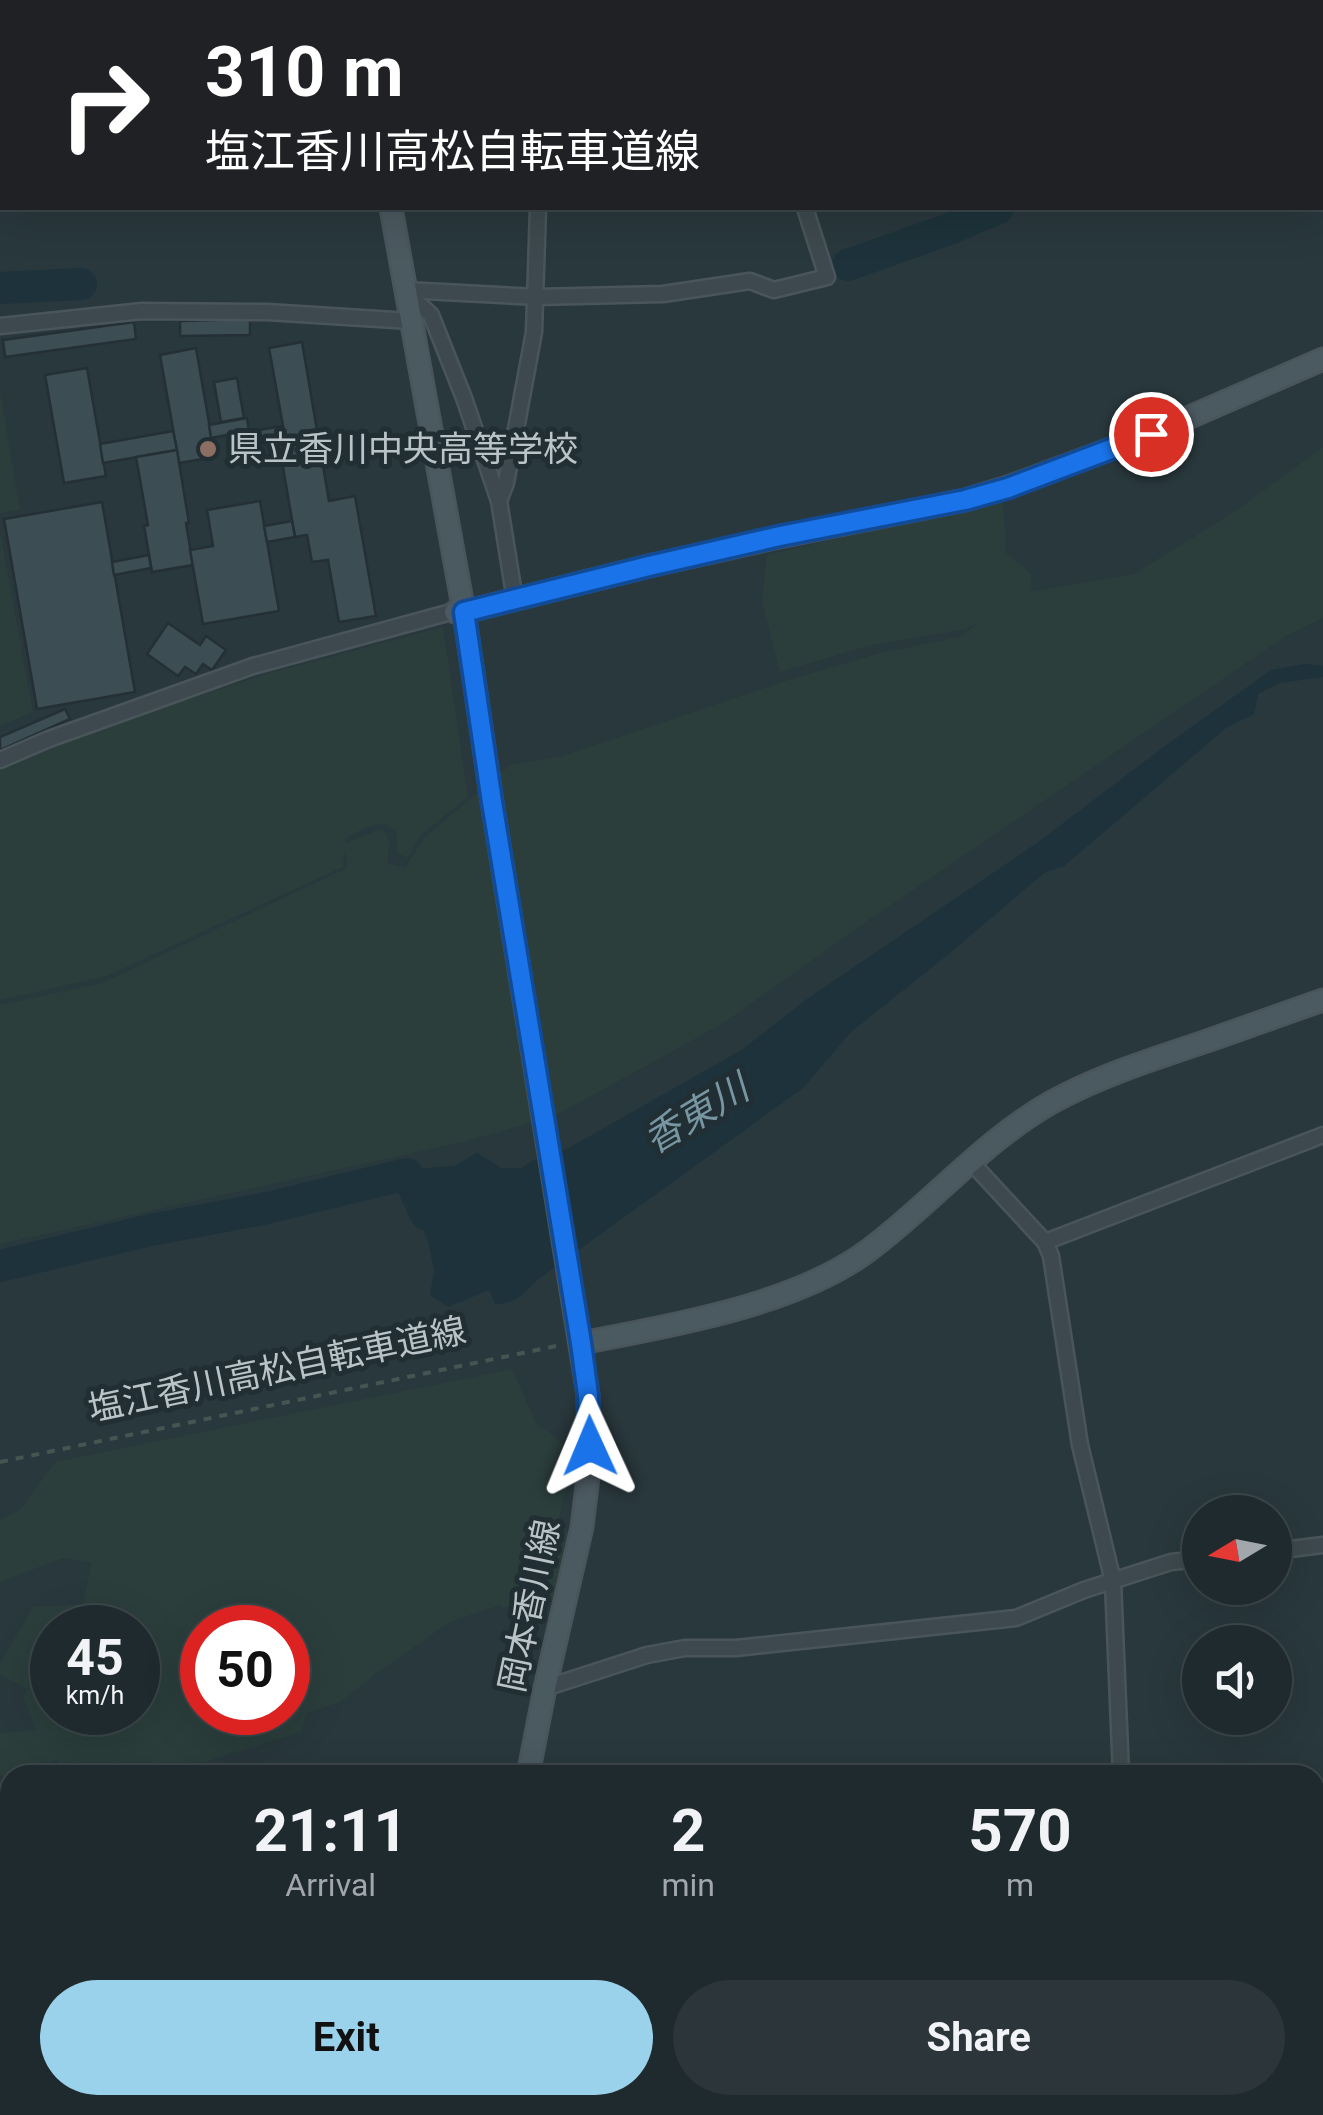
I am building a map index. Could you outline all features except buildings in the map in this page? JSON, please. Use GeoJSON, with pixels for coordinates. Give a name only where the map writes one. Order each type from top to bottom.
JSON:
{"type":"FeatureCollection","features":[{"type":"Feature","properties":{"kind":"main road","name":"岡本香川線"},"geometry":{"type":"LineString","coordinates":[[391,210],[575,1310],[574,1344],[588,1395],[589,1469],[582,1527],[530,1765]]}},
{"type":"Feature","properties":{"kind":"main road"},"geometry":{"type":"LineString","coordinates":[[458,612],[780,536],[1008,488],[1151,434],[1323,360]]}},
{"type":"Feature","properties":{"kind":"main road"},"geometry":{"type":"LineString","coordinates":[[574,1344],[677,1324],[812,1284],[867,1252],[1007,1131],[1053,1102],[1124,1067],[1323,1000]]}},
{"type":"Feature","properties":{"kind":"street"},"geometry":{"type":"LineString","coordinates":[[498,501],[506,484],[534,332],[538,210]]}},
{"type":"Feature","properties":{"kind":"street"},"geometry":{"type":"LineString","coordinates":[[404,290],[537,297],[663,294],[750,281],[774,290],[827,278],[806,210]]}},
{"type":"Feature","properties":{"kind":"street"},"geometry":{"type":"LineString","coordinates":[[404,290],[431,315],[464,398],[498,501],[515,600]]}},
{"type":"Feature","properties":{"kind":"street"},"geometry":{"type":"LineString","coordinates":[[0,326],[142,311],[267,312],[410,321]]}},
{"type":"Feature","properties":{"kind":"street"},"geometry":{"type":"LineString","coordinates":[[0,760],[253,666],[458,612]]}},
{"type":"Feature","properties":{"kind":"street"},"geometry":{"type":"LineString","coordinates":[[1045,1242],[1323,1136]]}},
{"type":"Feature","properties":{"kind":"street"},"geometry":{"type":"LineString","coordinates":[[971,1162],[1045,1242],[1051,1256],[1080,1444],[1113,1581],[1122,1765]]}},
{"type":"Feature","properties":{"kind":"street"},"geometry":{"type":"LineString","coordinates":[[1292,1549],[1323,1545]]}},
{"type":"Feature","properties":{"kind":"street"},"geometry":{"type":"LineString","coordinates":[[545,1688],[647,1655],[685,1648],[736,1648],[1016,1618],[1084,1590],[1182,1561]]}},
{"type":"Feature","properties":{"kind":"path","name":"塩江香川高松自転車道線"},"geometry":{"type":"LineString","coordinates":[[0,1462],[574,1344]]}},
{"type":"Feature","properties":{"kind":"green space"},"geometry":{"type":"Polygon","coordinates":[[[0,392],[20,510],[0,513],[0,392]]]}},
{"type":"Feature","properties":{"kind":"green space"},"geometry":{"type":"Polygon","coordinates":[[[1323,447],[1323,618],[1286,636],[722,1024],[555,1116],[467,1141],[0,1244],[0,1005],[102,983],[347,868],[345,847],[343,867],[107,976],[0,1000],[0,766],[53,743],[266,674],[443,627],[468,797],[421,835],[408,858],[397,853],[396,832],[384,823],[345,839],[346,843],[382,829],[389,839],[388,863],[405,868],[424,838],[510,765],[562,756],[880,653],[959,637],[980,622],[965,629],[868,646],[780,672],[762,600],[767,555],[1003,500],[1006,553],[1031,573],[1030,592],[1134,574],[1237,510],[1323,447]]]}},
{"type":"Feature","properties":{"kind":"green space"},"geometry":{"type":"Polygon","coordinates":[[[0,532],[33,712],[0,726],[0,532]]]}},
{"type":"Feature","properties":{"kind":"green space"},"geometry":{"type":"Polygon","coordinates":[[[512,1369],[536,1423],[564,1444],[567,1485],[555,1535],[568,1531],[553,1599],[502,1608],[500,1605],[450,1622],[340,1702],[310,1712],[310,1605],[180,1605],[180,1735],[291,1735],[195,1765],[60,1765],[57,1760],[42,1765],[0,1765],[0,1733],[160,1735],[160,1605],[66,1605],[83,1604],[92,1562],[63,1558],[0,1582],[0,1520],[20,1510],[55,1462],[512,1369]]]}},
{"type":"Feature","properties":{"kind":"green space"},"geometry":{"type":"Polygon","coordinates":[[[30,1612],[30,1715],[23,1697],[27,1689],[0,1675],[0,1663],[30,1612]]]}},
{"type":"Feature","properties":{"kind":"water"},"geometry":{"type":"Polygon","coordinates":[[[1305,664],[1323,666],[1323,677],[1279,683],[1258,694],[1254,714],[1226,728],[1064,866],[1044,873],[851,1032],[803,1088],[537,1280],[519,1297],[495,1304],[489,1290],[448,1307],[430,1295],[434,1270],[411,1197],[407,1174],[412,1169],[454,1166],[477,1153],[501,1168],[522,1168],[569,1148],[743,1049],[807,999],[1037,843],[1271,670],[1305,664]]]}},
{"type":"Feature","properties":{"kind":"waterway"},"geometry":{"type":"LineString","coordinates":[[848,265],[993,210]]}},
{"type":"Feature","properties":{"kind":"waterway"},"geometry":{"type":"LineString","coordinates":[[0,288],[81,284]]}},
{"type":"Feature","properties":{"kind":"waterway","name":"香東川"},"geometry":{"type":"LineString","coordinates":[[0,1266],[407,1174],[426,1214]]}},
{"type":"Feature","properties":{"kind":"place","name":"県立香川中央高等学校"},"geometry":{"type":"Point","coordinates":[208,449]}},
{"type":"Feature","properties":{"kind":"route"},"geometry":{"type":"LineString","coordinates":[[590,1446],[581,1343],[464,612],[780,536],[965,500],[1008,488],[1151,434]]}}]}
